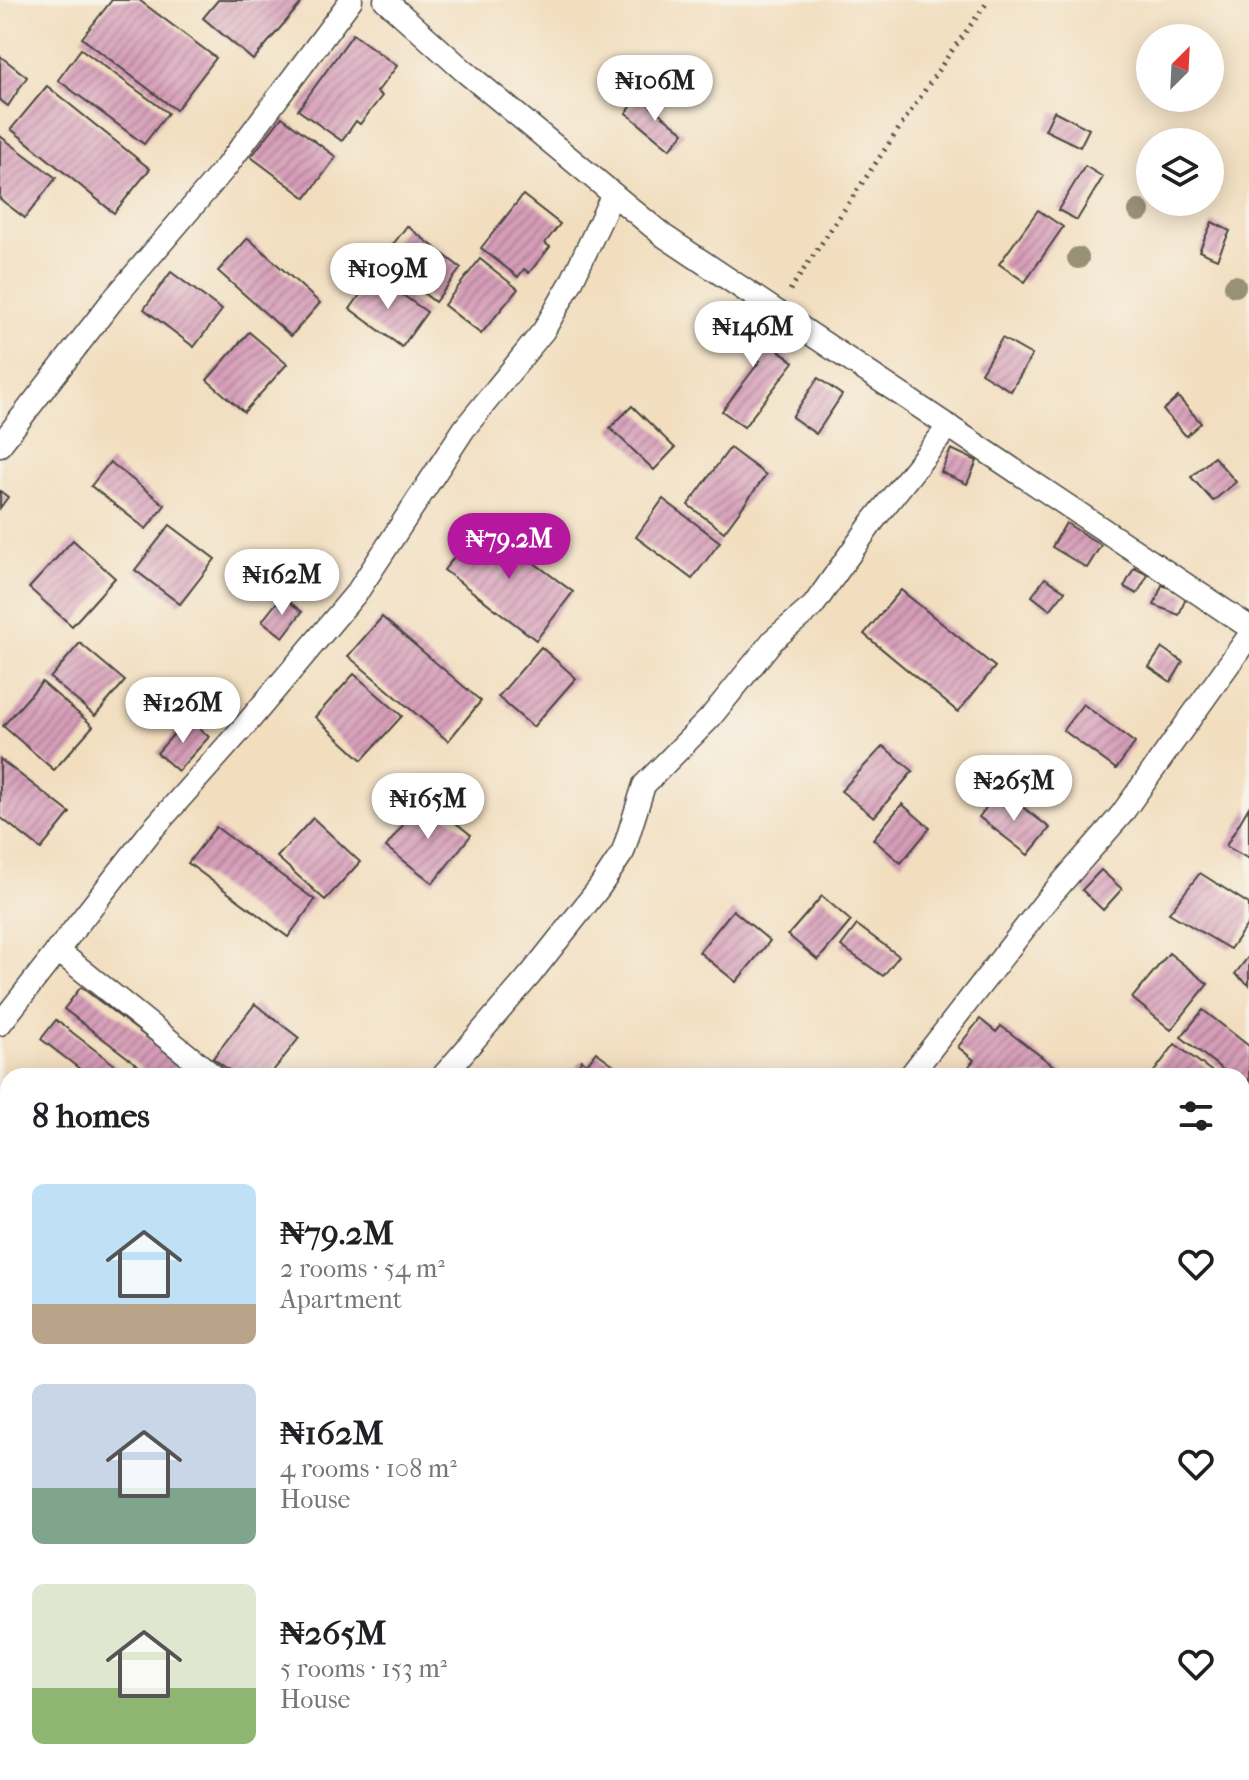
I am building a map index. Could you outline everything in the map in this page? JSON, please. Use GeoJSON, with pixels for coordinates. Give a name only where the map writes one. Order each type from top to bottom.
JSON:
{"type":"FeatureCollection","features":[{"type":"Feature","properties":{"kind":"street"},"geometry":{"type":"LineString","coordinates":[[0,445],[112,301],[226,167],[351,0]]}},
{"type":"Feature","properties":{"kind":"street"},"geometry":{"type":"LineString","coordinates":[[385,0],[463,70],[664,236],[1249,627]]}},
{"type":"Feature","properties":{"kind":"street"},"geometry":{"type":"LineString","coordinates":[[0,1024],[151,831],[358,591],[464,429],[544,330],[571,283],[613,194]]}},
{"type":"Feature","properties":{"kind":"street"},"geometry":{"type":"LineString","coordinates":[[450,1068],[531,974],[599,888],[623,852],[644,785],[710,718],[773,640],[813,606],[874,520],[949,426]]}},
{"type":"Feature","properties":{"kind":"street"},"geometry":{"type":"LineString","coordinates":[[916,1068],[1045,902],[1121,815],[1249,636]]}},
{"type":"Feature","properties":{"kind":"street"},"geometry":{"type":"LineString","coordinates":[[57,950],[204,1068]]}},
{"type":"Feature","properties":{"kind":"path"},"geometry":{"type":"LineString","coordinates":[[776,310],[989,0]]}},
{"type":"Feature","properties":{"kind":"building"},"geometry":{"type":"Polygon","coordinates":[[[112,0],[139,0],[216,58],[176,110],[82,38],[112,0]]]}},
{"type":"Feature","properties":{"kind":"building"},"geometry":{"type":"Polygon","coordinates":[[[218,0],[304,0],[253,60],[203,18],[218,0]]]}},
{"type":"Feature","properties":{"kind":"building"},"geometry":{"type":"Polygon","coordinates":[[[353,34],[397,66],[377,92],[382,96],[360,124],[356,121],[342,141],[298,110],[353,34]]]}},
{"type":"Feature","properties":{"kind":"building"},"geometry":{"type":"Polygon","coordinates":[[[81,49],[168,113],[144,144],[58,80],[81,49]]]}},
{"type":"Feature","properties":{"kind":"building"},"geometry":{"type":"Polygon","coordinates":[[[0,56],[27,77],[8,106],[0,100],[0,56]]]}},
{"type":"Feature","properties":{"kind":"building"},"geometry":{"type":"Polygon","coordinates":[[[47,86],[150,169],[114,213],[11,129],[47,86]]]}},
{"type":"Feature","properties":{"kind":"building"},"geometry":{"type":"Polygon","coordinates":[[[639,97],[684,133],[670,149],[626,113],[639,97]]]}},
{"type":"Feature","properties":{"kind":"building"},"geometry":{"type":"Polygon","coordinates":[[[1054,111],[1089,129],[1080,147],[1045,130],[1054,111]]]}},
{"type":"Feature","properties":{"kind":"building"},"geometry":{"type":"Polygon","coordinates":[[[282,117],[336,157],[306,198],[251,157],[282,117]]]}},
{"type":"Feature","properties":{"kind":"building"},"geometry":{"type":"Polygon","coordinates":[[[0,136],[56,178],[25,218],[0,199],[0,136]]]}},
{"type":"Feature","properties":{"kind":"building"},"geometry":{"type":"Polygon","coordinates":[[[1085,166],[1103,177],[1077,220],[1058,210],[1085,166]]]}},
{"type":"Feature","properties":{"kind":"building"},"geometry":{"type":"Polygon","coordinates":[[[523,195],[560,224],[545,243],[550,247],[529,273],[524,269],[518,277],[481,248],[523,195]]]}},
{"type":"Feature","properties":{"kind":"building"},"geometry":{"type":"Polygon","coordinates":[[[1038,210],[1063,227],[1025,282],[999,264],[1038,210]]]}},
{"type":"Feature","properties":{"kind":"building"},"geometry":{"type":"Polygon","coordinates":[[[1212,222],[1230,231],[1217,259],[1199,251],[1212,222]]]}},
{"type":"Feature","properties":{"kind":"building"},"geometry":{"type":"Polygon","coordinates":[[[407,226],[461,268],[435,302],[381,260],[407,226]]]}},
{"type":"Feature","properties":{"kind":"building"},"geometry":{"type":"Polygon","coordinates":[[[248,238],[320,303],[291,336],[218,271],[248,238]]]}},
{"type":"Feature","properties":{"kind":"building"},"geometry":{"type":"Polygon","coordinates":[[[480,259],[518,289],[481,334],[444,305],[480,259]]]}},
{"type":"Feature","properties":{"kind":"building"},"geometry":{"type":"Polygon","coordinates":[[[171,272],[222,310],[194,347],[144,309],[171,272]]]}},
{"type":"Feature","properties":{"kind":"building"},"geometry":{"type":"Polygon","coordinates":[[[374,275],[427,312],[402,347],[350,309],[374,275]]]}},
{"type":"Feature","properties":{"kind":"building"},"geometry":{"type":"Polygon","coordinates":[[[726,311],[794,362],[744,427],[722,411],[760,361],[714,327],[726,311]]]}},
{"type":"Feature","properties":{"kind":"building"},"geometry":{"type":"Polygon","coordinates":[[[249,332],[287,364],[244,412],[207,380],[249,332]]]}},
{"type":"Feature","properties":{"kind":"building"},"geometry":{"type":"Polygon","coordinates":[[[1002,338],[1032,355],[1011,391],[981,373],[1002,338]]]}},
{"type":"Feature","properties":{"kind":"building"},"geometry":{"type":"Polygon","coordinates":[[[818,378],[842,395],[816,434],[792,417],[818,378]]]}},
{"type":"Feature","properties":{"kind":"building"},"geometry":{"type":"Polygon","coordinates":[[[1178,397],[1201,423],[1186,436],[1163,410],[1178,397]]]}},
{"type":"Feature","properties":{"kind":"building"},"geometry":{"type":"Polygon","coordinates":[[[632,406],[675,448],[654,470],[610,428],[632,406]]]}},
{"type":"Feature","properties":{"kind":"building"},"geometry":{"type":"Polygon","coordinates":[[[730,448],[766,475],[724,532],[688,505],[730,448]]]}},
{"type":"Feature","properties":{"kind":"building"},"geometry":{"type":"Polygon","coordinates":[[[951,449],[977,461],[967,484],[941,472],[951,449]]]}},
{"type":"Feature","properties":{"kind":"building"},"geometry":{"type":"Polygon","coordinates":[[[1214,457],[1236,482],[1213,501],[1191,477],[1214,457]]]}},
{"type":"Feature","properties":{"kind":"building"},"geometry":{"type":"Polygon","coordinates":[[[110,462],[165,505],[146,529],[91,486],[110,462]]]}},
{"type":"Feature","properties":{"kind":"building"},"geometry":{"type":"Polygon","coordinates":[[[0,491],[8,497],[0,508],[0,491]]]}},
{"type":"Feature","properties":{"kind":"building"},"geometry":{"type":"Polygon","coordinates":[[[663,499],[720,542],[692,579],[636,537],[663,499]]]}},
{"type":"Feature","properties":{"kind":"building"},"geometry":{"type":"Polygon","coordinates":[[[481,523],[573,592],[536,640],[444,570],[481,523]]]}},
{"type":"Feature","properties":{"kind":"building"},"geometry":{"type":"Polygon","coordinates":[[[1066,523],[1101,545],[1087,568],[1052,547],[1066,523]]]}},
{"type":"Feature","properties":{"kind":"building"},"geometry":{"type":"Polygon","coordinates":[[[170,525],[215,559],[180,604],[135,570],[170,525]]]}},
{"type":"Feature","properties":{"kind":"building"},"geometry":{"type":"Polygon","coordinates":[[[73,540],[115,578],[72,626],[29,588],[73,540]]]}},
{"type":"Feature","properties":{"kind":"building"},"geometry":{"type":"Polygon","coordinates":[[[1134,568],[1148,575],[1137,594],[1124,587],[1134,568]]]}},
{"type":"Feature","properties":{"kind":"building"},"geometry":{"type":"Polygon","coordinates":[[[1045,578],[1065,591],[1050,610],[1032,596],[1045,578]]]}},
{"type":"Feature","properties":{"kind":"building"},"geometry":{"type":"Polygon","coordinates":[[[1162,585],[1187,595],[1179,615],[1154,605],[1162,585]]]}},
{"type":"Feature","properties":{"kind":"building"},"geometry":{"type":"Polygon","coordinates":[[[901,590],[995,667],[958,712],[864,634],[901,590]]]}},
{"type":"Feature","properties":{"kind":"building"},"geometry":{"type":"Polygon","coordinates":[[[282,596],[302,612],[283,637],[262,621],[282,596]]]}},
{"type":"Feature","properties":{"kind":"building"},"geometry":{"type":"Polygon","coordinates":[[[382,617],[481,701],[448,741],[348,656],[382,617]]]}},
{"type":"Feature","properties":{"kind":"building"},"geometry":{"type":"Polygon","coordinates":[[[80,643],[125,681],[95,716],[50,678],[80,643]]]}},
{"type":"Feature","properties":{"kind":"building"},"geometry":{"type":"Polygon","coordinates":[[[541,647],[576,678],[533,727],[498,697],[541,647]]]}},
{"type":"Feature","properties":{"kind":"building"},"geometry":{"type":"Polygon","coordinates":[[[1162,648],[1183,662],[1171,682],[1149,667],[1162,648]]]}},
{"type":"Feature","properties":{"kind":"building"},"geometry":{"type":"Polygon","coordinates":[[[354,674],[402,716],[362,760],[315,717],[354,674]]]}},
{"type":"Feature","properties":{"kind":"building"},"geometry":{"type":"Polygon","coordinates":[[[42,682],[93,726],[54,770],[3,726],[42,682]]]}},
{"type":"Feature","properties":{"kind":"building"},"geometry":{"type":"Polygon","coordinates":[[[1083,704],[1135,743],[1116,769],[1063,730],[1083,704]]]}},
{"type":"Feature","properties":{"kind":"building"},"geometry":{"type":"Polygon","coordinates":[[[188,718],[209,737],[178,771],[157,753],[188,718]]]}},
{"type":"Feature","properties":{"kind":"building"},"geometry":{"type":"Polygon","coordinates":[[[883,746],[913,771],[874,817],[841,791],[883,746]]]}},
{"type":"Feature","properties":{"kind":"building"},"geometry":{"type":"Polygon","coordinates":[[[0,759],[70,813],[41,849],[0,817],[0,759]]]}},
{"type":"Feature","properties":{"kind":"building"},"geometry":{"type":"Polygon","coordinates":[[[1000,790],[1050,828],[1028,855],[979,817],[1000,790]]]}},
{"type":"Feature","properties":{"kind":"building"},"geometry":{"type":"Polygon","coordinates":[[[424,798],[471,835],[433,883],[386,847],[424,798]]]}},
{"type":"Feature","properties":{"kind":"building"},"geometry":{"type":"Polygon","coordinates":[[[902,804],[930,828],[901,863],[873,839],[902,804]]]}},
{"type":"Feature","properties":{"kind":"building"},"geometry":{"type":"Polygon","coordinates":[[[1249,807],[1249,859],[1226,846],[1249,807]]]}},
{"type":"Feature","properties":{"kind":"building"},"geometry":{"type":"Polygon","coordinates":[[[313,818],[360,862],[325,900],[277,857],[313,818]]]}},
{"type":"Feature","properties":{"kind":"building"},"geometry":{"type":"Polygon","coordinates":[[[216,827],[315,900],[288,937],[188,863],[216,827]]]}},
{"type":"Feature","properties":{"kind":"building"},"geometry":{"type":"Polygon","coordinates":[[[1101,870],[1122,889],[1103,910],[1082,890],[1101,870]]]}},
{"type":"Feature","properties":{"kind":"building"},"geometry":{"type":"Polygon","coordinates":[[[1200,873],[1249,904],[1249,922],[1230,949],[1169,913],[1200,873]]]}},
{"type":"Feature","properties":{"kind":"building"},"geometry":{"type":"Polygon","coordinates":[[[822,896],[851,921],[818,960],[788,935],[822,896]]]}},
{"type":"Feature","properties":{"kind":"building"},"geometry":{"type":"Polygon","coordinates":[[[733,910],[770,941],[736,982],[699,952],[733,910]]]}},
{"type":"Feature","properties":{"kind":"building"},"geometry":{"type":"Polygon","coordinates":[[[857,925],[899,956],[883,976],[841,946],[857,925]]]}},
{"type":"Feature","properties":{"kind":"building"},"geometry":{"type":"Polygon","coordinates":[[[1169,953],[1208,984],[1171,1030],[1132,998],[1169,953]]]}},
{"type":"Feature","properties":{"kind":"building"},"geometry":{"type":"Polygon","coordinates":[[[1249,956],[1249,985],[1235,974],[1249,956]]]}},
{"type":"Feature","properties":{"kind":"building"},"geometry":{"type":"Polygon","coordinates":[[[81,987],[187,1068],[141,1068],[64,1009],[81,987]]]}},
{"type":"Feature","properties":{"kind":"building"},"geometry":{"type":"Polygon","coordinates":[[[255,1004],[299,1038],[275,1068],[226,1068],[213,1058],[255,1004]]]}},
{"type":"Feature","properties":{"kind":"building"},"geometry":{"type":"Polygon","coordinates":[[[1203,1010],[1249,1046],[1249,1068],[1221,1068],[1181,1037],[1203,1010]]]}},
{"type":"Feature","properties":{"kind":"building"},"geometry":{"type":"Polygon","coordinates":[[[980,1019],[996,1032],[1001,1026],[1056,1068],[968,1068],[974,1060],[958,1047],[980,1019]]]}},
{"type":"Feature","properties":{"kind":"building"},"geometry":{"type":"Polygon","coordinates":[[[56,1020],[119,1068],[79,1068],[41,1039],[56,1020]]]}},
{"type":"Feature","properties":{"kind":"building"},"geometry":{"type":"Polygon","coordinates":[[[1175,1044],[1207,1068],[1157,1068],[1175,1044]]]}},
{"type":"Feature","properties":{"kind":"building"},"geometry":{"type":"Polygon","coordinates":[[[596,1052],[618,1068],[576,1068],[582,1060],[587,1064],[596,1052]]]}}]}
